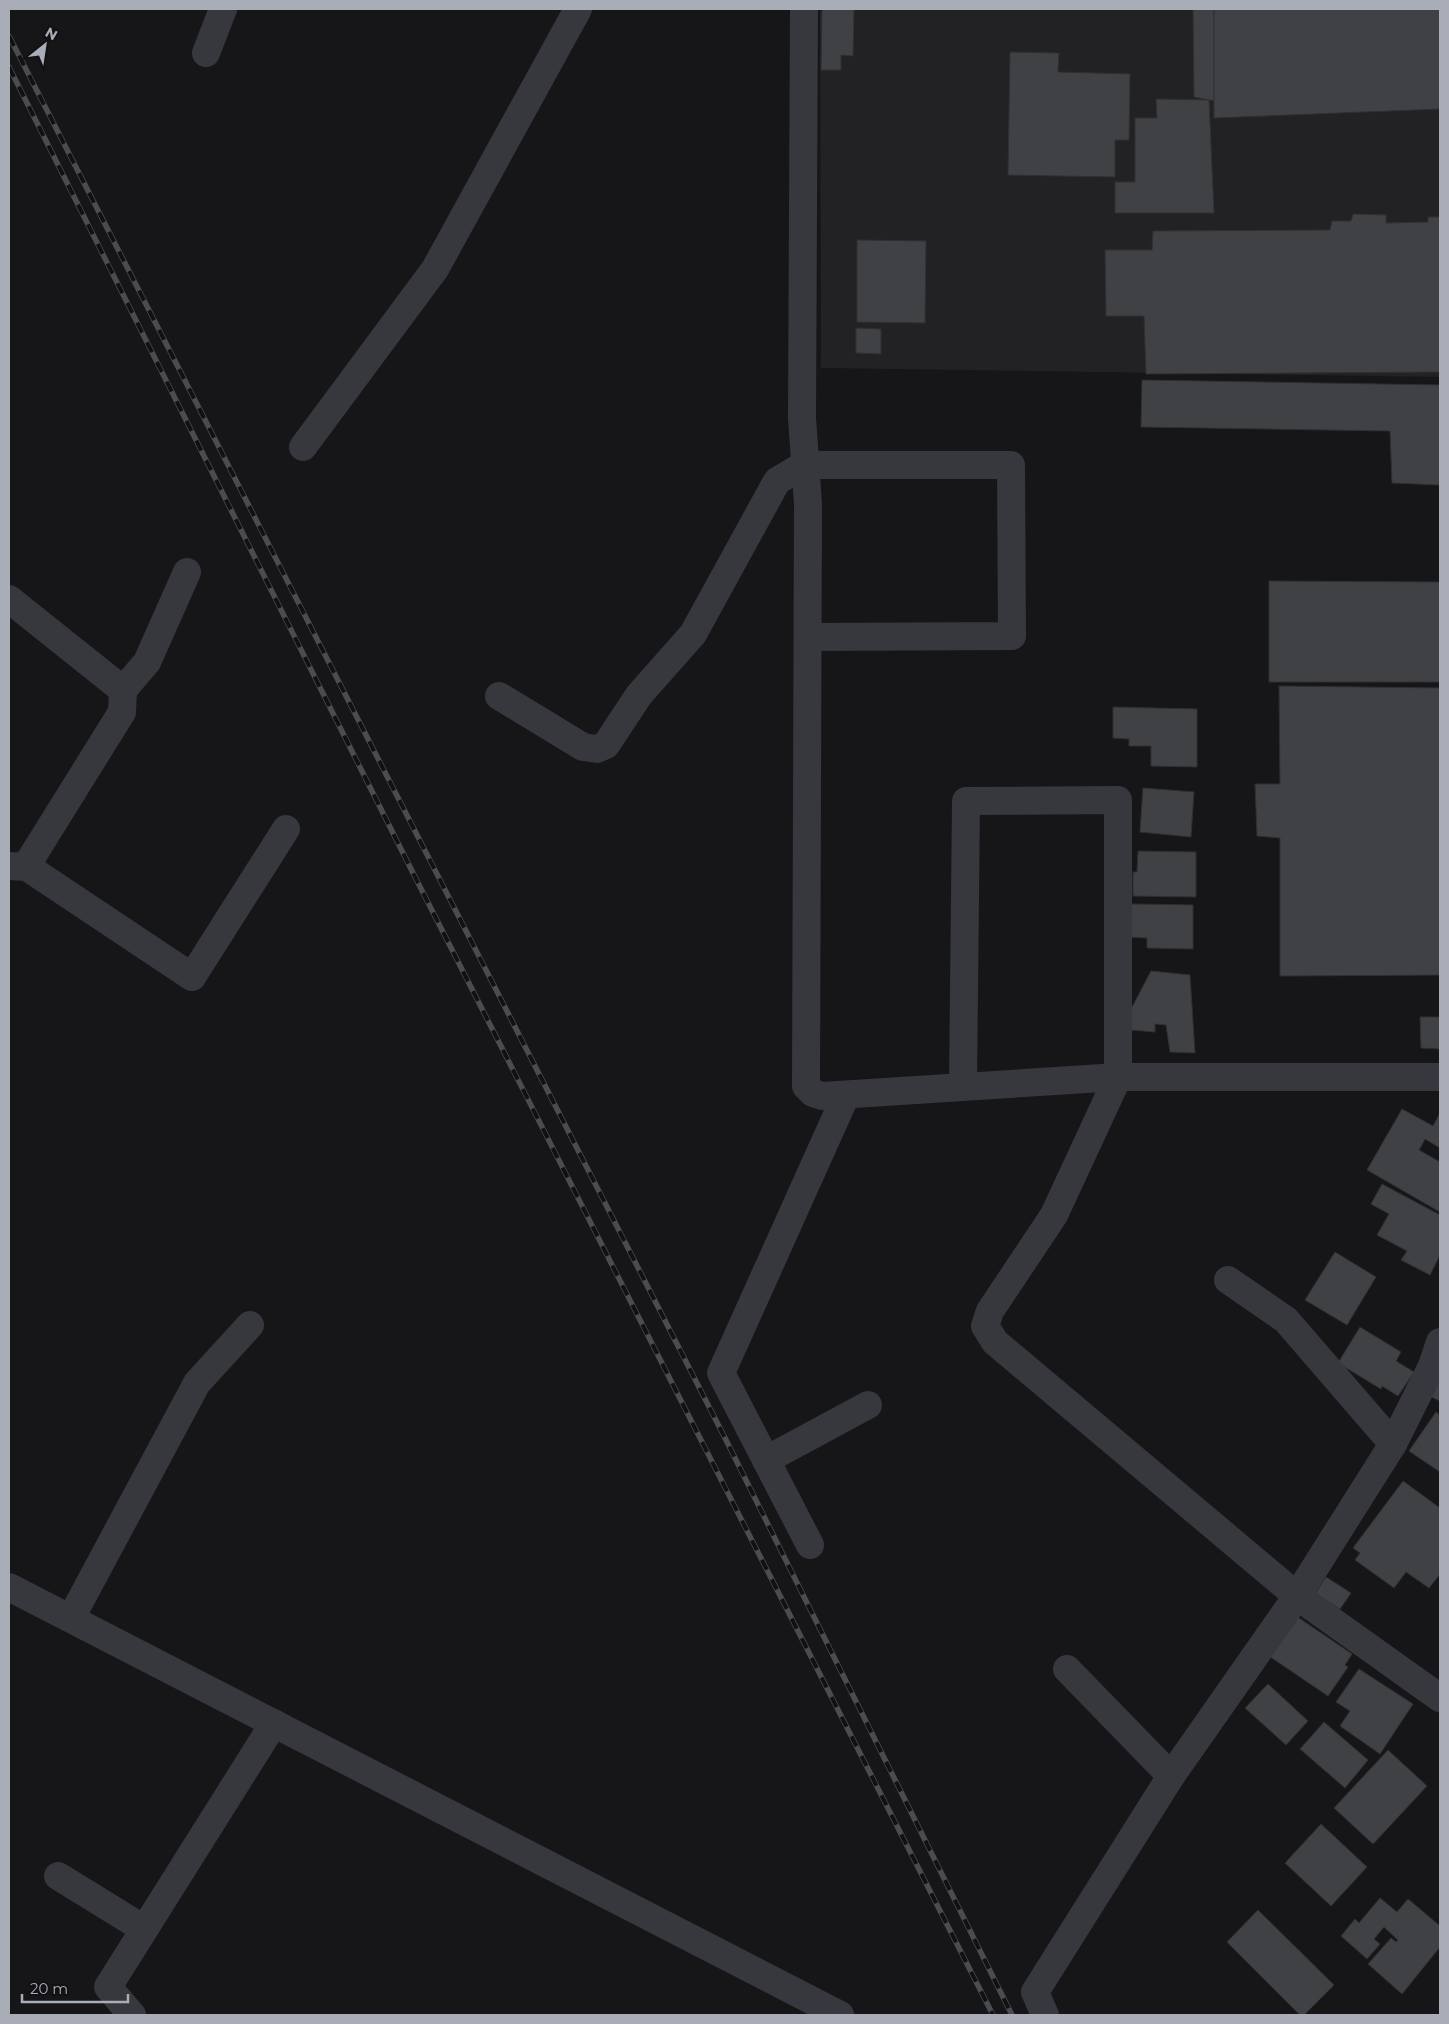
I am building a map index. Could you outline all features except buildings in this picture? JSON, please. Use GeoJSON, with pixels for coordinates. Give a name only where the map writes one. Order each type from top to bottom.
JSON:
{"type":"FeatureCollection","features":[{"type":"Feature","properties":{"kind":"street"},"geometry":{"type":"LineString","coordinates":[[206,53],[223,9]]}},
{"type":"Feature","properties":{"kind":"street"},"geometry":{"type":"LineString","coordinates":[[303,446],[435,269],[578,9]]}},
{"type":"Feature","properties":{"kind":"street"},"geometry":{"type":"LineString","coordinates":[[804,9],[802,418],[808,504],[806,1086],[813,1093],[822,1096],[1118,1077],[1440,1077]]}},
{"type":"Feature","properties":{"kind":"street"},"geometry":{"type":"LineString","coordinates":[[499,696],[583,747],[597,749],[606,745],[639,695],[693,634],[777,482],[804,465],[1011,465],[1012,636],[808,637]]}},
{"type":"Feature","properties":{"kind":"street"},"geometry":{"type":"LineString","coordinates":[[187,572],[147,662],[123,690],[122,712],[30,860],[18,867],[192,977],[286,830]]}},
{"type":"Feature","properties":{"kind":"street"},"geometry":{"type":"LineString","coordinates":[[9,599],[123,690]]}},
{"type":"Feature","properties":{"kind":"street"},"geometry":{"type":"LineString","coordinates":[[963,1086],[966,800],[1118,800],[1118,1077],[1054,1215],[990,1311],[985,1326],[995,1342],[1296,1596],[1440,1698]]}},
{"type":"Feature","properties":{"kind":"street"},"geometry":{"type":"LineString","coordinates":[[810,1545],[721,1373],[846,1095]]}},
{"type":"Feature","properties":{"kind":"street"},"geometry":{"type":"LineString","coordinates":[[1228,1280],[1286,1320],[1393,1444]]}},
{"type":"Feature","properties":{"kind":"street"},"geometry":{"type":"LineString","coordinates":[[71,1618],[197,1383],[250,1325]]}},
{"type":"Feature","properties":{"kind":"street"},"geometry":{"type":"LineString","coordinates":[[1045,2015],[1035,1992],[1171,1776],[1296,1596],[1393,1444],[1432,1366],[1440,1342]]}},
{"type":"Feature","properties":{"kind":"street"},"geometry":{"type":"LineString","coordinates":[[766,1460],[868,1406]]}},
{"type":"Feature","properties":{"kind":"street"},"geometry":{"type":"LineString","coordinates":[[9,1587],[834,2014]]}},
{"type":"Feature","properties":{"kind":"street"},"geometry":{"type":"LineString","coordinates":[[1067,1669],[1171,1776]]}},
{"type":"Feature","properties":{"kind":"street"},"geometry":{"type":"LineString","coordinates":[[132,2015],[108,1987],[274,1723]]}},
{"type":"Feature","properties":{"kind":"street"},"geometry":{"type":"LineString","coordinates":[[58,1876],[144,1929]]}},
{"type":"Feature","properties":{"kind":"shaded area"},"geometry":{"type":"Polygon","coordinates":[[[820,9],[1440,9],[1440,377],[821,368],[820,9]]]}},
{"type":"Feature","properties":{"kind":"railway"},"geometry":{"type":"LineString","coordinates":[[9,36],[726,1440],[1012,2015]]}},
{"type":"Feature","properties":{"kind":"railway"},"geometry":{"type":"LineString","coordinates":[[9,67],[411,869],[993,2015]]}}]}
